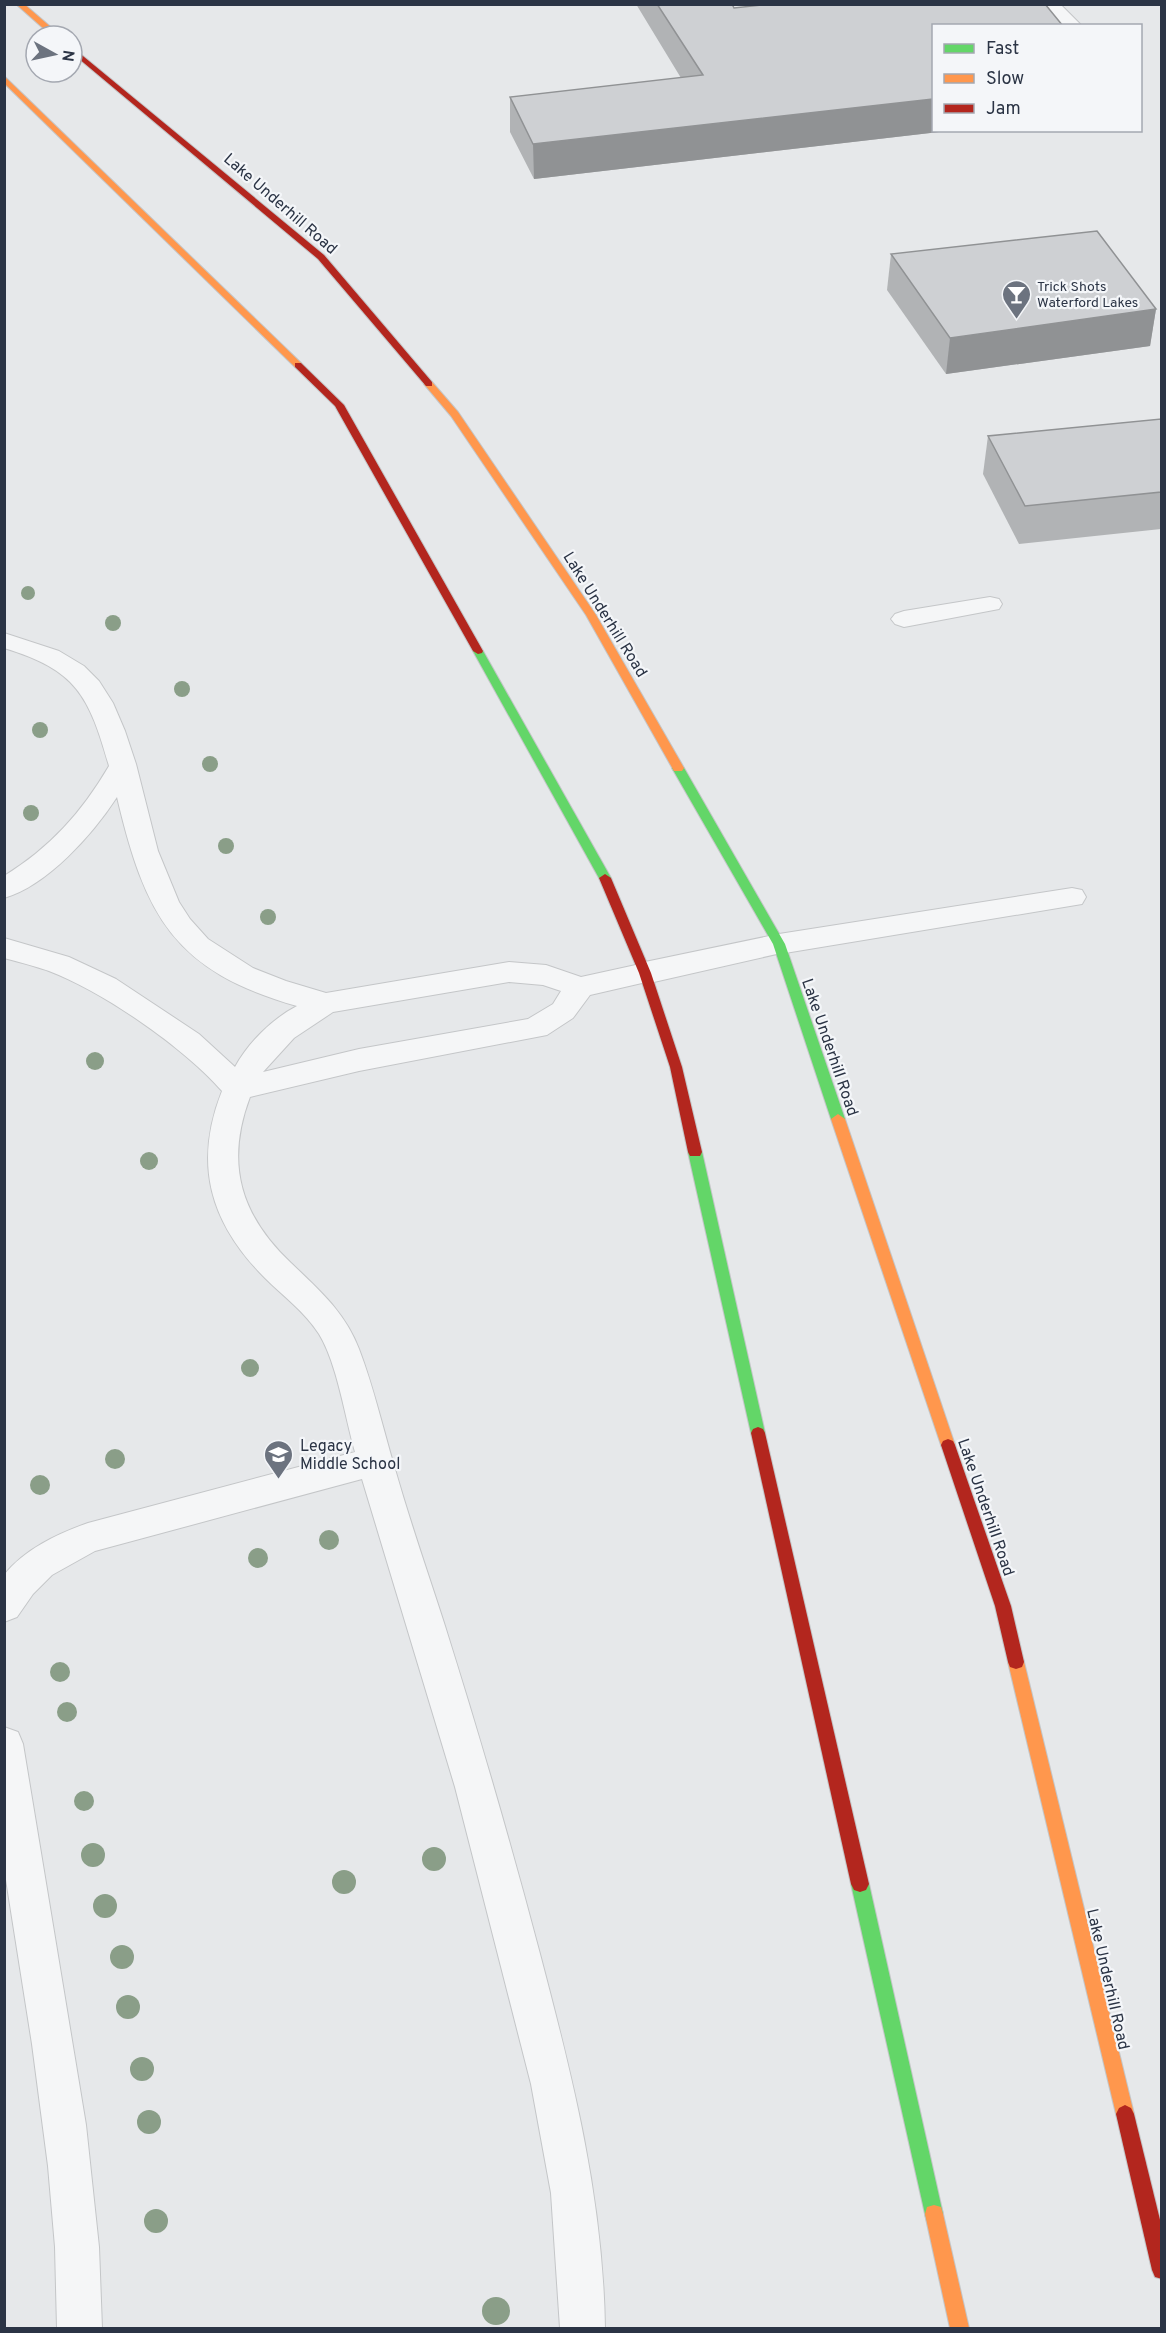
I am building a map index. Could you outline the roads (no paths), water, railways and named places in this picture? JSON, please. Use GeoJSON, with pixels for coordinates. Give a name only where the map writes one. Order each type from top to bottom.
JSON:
{"type":"FeatureCollection","features":[{"type":"Feature","properties":{"kind":"street"},"geometry":{"type":"LineString","coordinates":[[19,4],[43,24]]}},
{"type":"Feature","properties":{"kind":"street","name":"Lake Underhill Road"},"geometry":{"type":"LineString","coordinates":[[84,59],[321,257],[455,414],[591,615],[779,944],[1003,1606],[1161,2270]]}},
{"type":"Feature","properties":{"kind":"street"},"geometry":{"type":"LineString","coordinates":[[4,78],[339,405],[609,884],[645,973],[676,1067],[960,2328]]}},
{"type":"Feature","properties":{"kind":"street"},"geometry":{"type":"LineString","coordinates":[[645,973],[779,944]]}},
{"type":"Feature","properties":{"kind":"lane"},"geometry":{"type":"LineString","coordinates":[[1049,4],[1071,24]]}},
{"type":"Feature","properties":{"kind":"lane"},"geometry":{"type":"LineString","coordinates":[[904,620],[990,604]]}},
{"type":"Feature","properties":{"kind":"lane"},"geometry":{"type":"LineString","coordinates":[[4,640],[53,657],[75,671],[93,689],[105,709],[123,764],[154,883],[175,920],[198,946],[252,980],[288,994],[326,1003]]}},
{"type":"Feature","properties":{"kind":"lane"},"geometry":{"type":"LineString","coordinates":[[4,889],[30,874],[82,829],[105,796],[123,764]]}},
{"type":"Feature","properties":{"kind":"lane"},"geometry":{"type":"LineString","coordinates":[[779,944],[1072,897]]}},
{"type":"Feature","properties":{"kind":"lane"},"geometry":{"type":"LineString","coordinates":[[4,948],[59,964],[84,974],[113,990],[206,1056],[237,1089]]}},
{"type":"Feature","properties":{"kind":"lane"},"geometry":{"type":"LineString","coordinates":[[583,2328],[572,2194],[566,2150],[552,2084],[463,1740],[342,1348],[333,1326],[321,1310],[258,1250],[243,1231],[225,1187],[222,1164],[225,1126],[237,1089],[276,1035],[308,1012],[326,1003],[509,972],[546,975],[580,987],[645,973]]}},
{"type":"Feature","properties":{"kind":"lane"},"geometry":{"type":"LineString","coordinates":[[237,1089],[360,1060],[536,1028],[563,1011],[580,987]]}},
{"type":"Feature","properties":{"kind":"lane"},"geometry":{"type":"LineString","coordinates":[[4,1606],[26,1575],[45,1559],[88,1538],[375,1461]]}},
{"type":"Feature","properties":{"kind":"lane"},"geometry":{"type":"LineString","coordinates":[[4,1744],[62,2102],[73,2191],[80,2285],[80,2328]]}},
{"type":"Feature","properties":{"kind":"place","name":"Trick Shots Waterford Lakes"},"geometry":{"type":"Point","coordinates":[1016,320]}},
{"type":"Feature","properties":{"kind":"place","name":"Legacy Middle School"},"geometry":{"type":"Point","coordinates":[279,1480]}}]}
